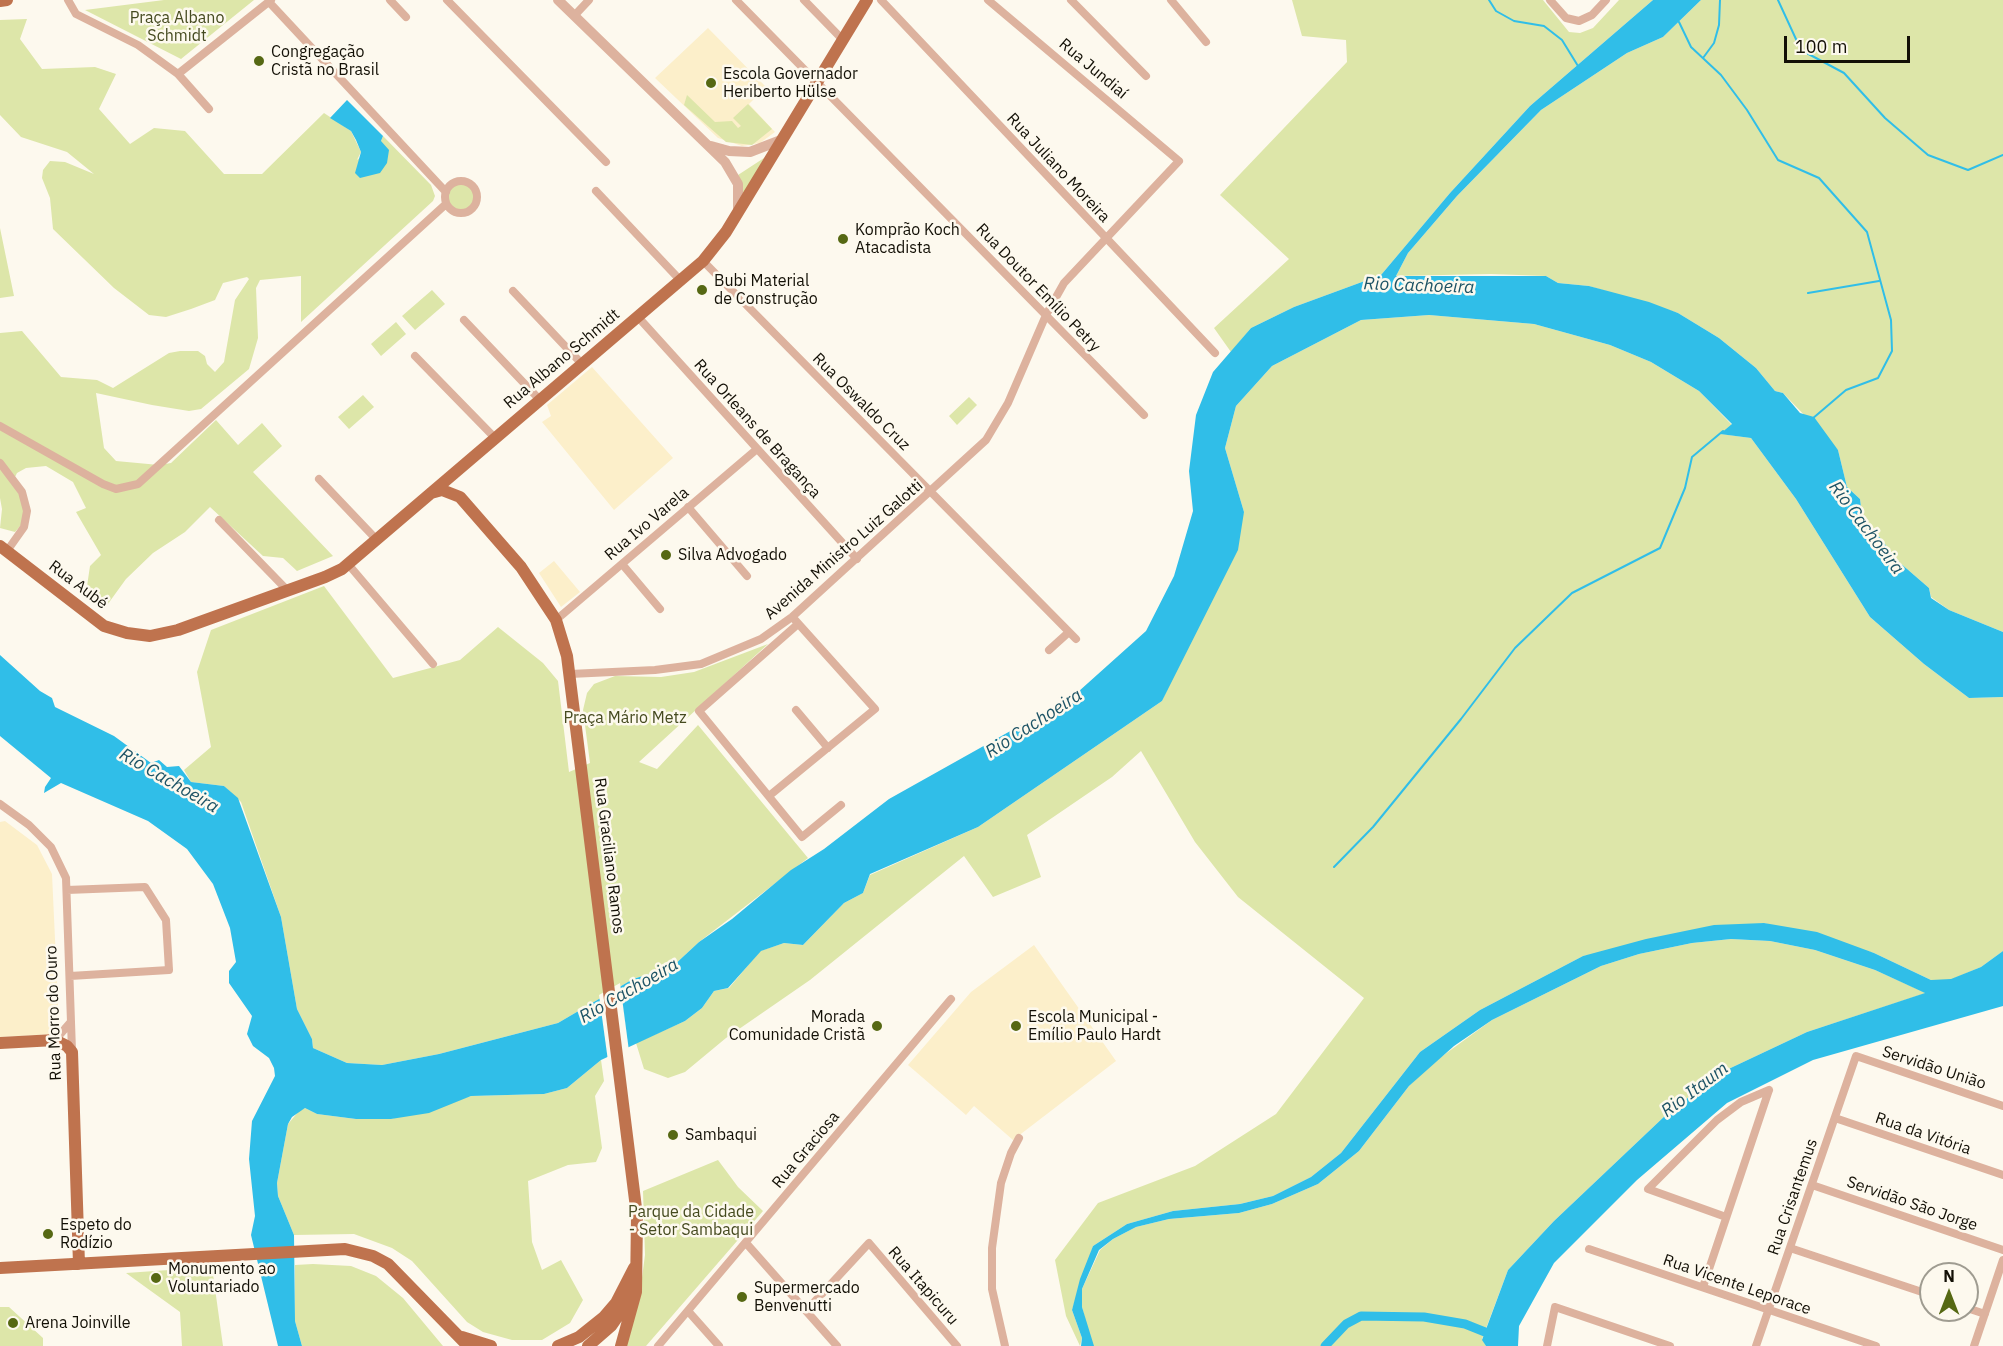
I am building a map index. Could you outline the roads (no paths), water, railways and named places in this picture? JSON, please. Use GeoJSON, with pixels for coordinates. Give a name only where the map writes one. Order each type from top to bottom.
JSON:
{"type":"FeatureCollection","features":[{"type":"Feature","properties":{"kind":"main road"},"geometry":{"type":"LineString","coordinates":[[0,1],[7,0]]}},
{"type":"Feature","properties":{"kind":"main road","name":"Rua Albano Schmidt"},"geometry":{"type":"LineString","coordinates":[[178,630],[325,578],[348,564],[703,261],[737,213],[867,0]]}},
{"type":"Feature","properties":{"kind":"main road"},"geometry":{"type":"LineString","coordinates":[[431,493],[442,490],[460,496],[457,479],[461,467]]}},
{"type":"Feature","properties":{"kind":"main road","name":"Rua Graciliano Ramos"},"geometry":{"type":"LineString","coordinates":[[460,496],[521,567],[556,620],[570,674],[637,1216],[636,1292],[621,1346]]}},
{"type":"Feature","properties":{"kind":"main road","name":"Rua Aubé"},"geometry":{"type":"LineString","coordinates":[[4,549],[104,626],[127,633],[150,636],[178,630]]}},
{"type":"Feature","properties":{"kind":"main road"},"geometry":{"type":"LineString","coordinates":[[0,1043],[55,1040],[67,1046],[72,1052]]}},
{"type":"Feature","properties":{"kind":"main road","name":"Rua Morro do Ouro"},"geometry":{"type":"LineString","coordinates":[[72,1052],[78,1249],[73,1264]]}},
{"type":"Feature","properties":{"kind":"main road"},"geometry":{"type":"LineString","coordinates":[[78,1249],[99,1262]]}},
{"type":"Feature","properties":{"kind":"main road"},"geometry":{"type":"LineString","coordinates":[[0,1268],[301,1250],[345,1250],[373,1256],[388,1264],[404,1277],[468,1346]]}},
{"type":"Feature","properties":{"kind":"main road","name":"Rua Graciliano Ramos"},"geometry":{"type":"LineString","coordinates":[[588,1346],[620,1313],[628,1294],[637,1253]]}},
{"type":"Feature","properties":{"kind":"main road"},"geometry":{"type":"LineString","coordinates":[[558,1346],[579,1337],[604,1317],[616,1304],[634,1268]]}},
{"type":"Feature","properties":{"kind":"main road"},"geometry":{"type":"LineString","coordinates":[[455,1334],[462,1346]]}},
{"type":"Feature","properties":{"kind":"main road"},"geometry":{"type":"LineString","coordinates":[[455,1334],[491,1346]]}},
{"type":"Feature","properties":{"kind":"street"},"geometry":{"type":"LineString","coordinates":[[68,0],[76,14],[138,45],[178,74],[209,109]]}},
{"type":"Feature","properties":{"kind":"street"},"geometry":{"type":"LineString","coordinates":[[390,0],[406,17]]}},
{"type":"Feature","properties":{"kind":"street"},"geometry":{"type":"LineString","coordinates":[[447,0],[606,162]]}},
{"type":"Feature","properties":{"kind":"street"},"geometry":{"type":"LineString","coordinates":[[558,0],[735,174],[740,196],[737,213]]}},
{"type":"Feature","properties":{"kind":"street"},"geometry":{"type":"LineString","coordinates":[[574,16],[589,0]]}},
{"type":"Feature","properties":{"kind":"street","name":"Rua Doutor Emílio Petry"},"geometry":{"type":"LineString","coordinates":[[736,0],[1144,415]]}},
{"type":"Feature","properties":{"kind":"street"},"geometry":{"type":"LineString","coordinates":[[804,0],[843,40]]}},
{"type":"Feature","properties":{"kind":"street","name":"Rua Juliano Moreira"},"geometry":{"type":"LineString","coordinates":[[881,0],[1215,353]]}},
{"type":"Feature","properties":{"kind":"street","name":"Rua Jundiaí"},"geometry":{"type":"LineString","coordinates":[[988,0],[1179,161]]}},
{"type":"Feature","properties":{"kind":"street"},"geometry":{"type":"LineString","coordinates":[[1071,0],[1146,76]]}},
{"type":"Feature","properties":{"kind":"street"},"geometry":{"type":"LineString","coordinates":[[1171,0],[1206,42]]}},
{"type":"Feature","properties":{"kind":"street"},"geometry":{"type":"LineString","coordinates":[[1550,0],[1566,18],[1579,21],[1592,15],[1606,0]]}},
{"type":"Feature","properties":{"kind":"street"},"geometry":{"type":"LineString","coordinates":[[178,74],[270,1],[446,192]]}},
{"type":"Feature","properties":{"kind":"street"},"geometry":{"type":"LineString","coordinates":[[707,145],[739,153],[761,149],[782,140]]}},
{"type":"Feature","properties":{"kind":"street","name":"Avenida Ministro Luiz Galotti"},"geometry":{"type":"LineString","coordinates":[[570,674],[655,670],[701,664],[761,639],[792,617],[977,451],[993,430],[1046,315],[1064,283],[1179,161]]}},
{"type":"Feature","properties":{"kind":"street"},"geometry":{"type":"LineString","coordinates":[[464,181],[474,186],[478,196],[475,207],[465,213],[454,212],[446,204],[446,192],[453,183],[464,181]]}},
{"type":"Feature","properties":{"kind":"street"},"geometry":{"type":"LineString","coordinates":[[596,191],[681,281]]}},
{"type":"Feature","properties":{"kind":"street"},"geometry":{"type":"LineString","coordinates":[[0,426],[103,484],[116,489],[138,484],[446,204]]}},
{"type":"Feature","properties":{"kind":"street","name":"Rua Oswaldo Cruz"},"geometry":{"type":"LineString","coordinates":[[703,261],[1076,639]]}},
{"type":"Feature","properties":{"kind":"street"},"geometry":{"type":"LineString","coordinates":[[513,291],[582,364]]}},
{"type":"Feature","properties":{"kind":"street","name":"Rua Orleans de Bragança"},"geometry":{"type":"LineString","coordinates":[[638,317],[857,560]]}},
{"type":"Feature","properties":{"kind":"street"},"geometry":{"type":"LineString","coordinates":[[464,320],[540,399]]}},
{"type":"Feature","properties":{"kind":"street"},"geometry":{"type":"LineString","coordinates":[[415,356],[495,438]]}},
{"type":"Feature","properties":{"kind":"street","name":"Rua Ivo Varela"},"geometry":{"type":"LineString","coordinates":[[556,620],[757,449]]}},
{"type":"Feature","properties":{"kind":"street"},"geometry":{"type":"LineString","coordinates":[[0,463],[22,492],[27,511],[24,527],[4,549]]}},
{"type":"Feature","properties":{"kind":"street"},"geometry":{"type":"LineString","coordinates":[[319,479],[376,539]]}},
{"type":"Feature","properties":{"kind":"street"},"geometry":{"type":"LineString","coordinates":[[688,507],[747,576]]}},
{"type":"Feature","properties":{"kind":"street"},"geometry":{"type":"LineString","coordinates":[[219,520],[288,591]]}},
{"type":"Feature","properties":{"kind":"street"},"geometry":{"type":"LineString","coordinates":[[348,564],[433,664]]}},
{"type":"Feature","properties":{"kind":"street"},"geometry":{"type":"LineString","coordinates":[[622,564],[660,609]]}},
{"type":"Feature","properties":{"kind":"street"},"geometry":{"type":"LineString","coordinates":[[769,796],[875,709],[792,617]]}},
{"type":"Feature","properties":{"kind":"street"},"geometry":{"type":"LineString","coordinates":[[798,624],[699,711],[802,837],[841,804]]}},
{"type":"Feature","properties":{"kind":"street"},"geometry":{"type":"LineString","coordinates":[[1049,650],[1069,632]]}},
{"type":"Feature","properties":{"kind":"street"},"geometry":{"type":"LineString","coordinates":[[796,710],[828,748]]}},
{"type":"Feature","properties":{"kind":"street","name":"Rua Morro do Ouro"},"geometry":{"type":"LineString","coordinates":[[0,804],[4,810],[51,847],[63,868],[67,890],[72,1052]]}},
{"type":"Feature","properties":{"kind":"street"},"geometry":{"type":"LineString","coordinates":[[67,890],[145,887],[166,920],[169,970],[70,976]]}},
{"type":"Feature","properties":{"kind":"street","name":"Rua Graciosa"},"geometry":{"type":"LineString","coordinates":[[658,1346],[951,999]]}},
{"type":"Feature","properties":{"kind":"street"},"geometry":{"type":"LineString","coordinates":[[55,1040],[71,1022]]}},
{"type":"Feature","properties":{"kind":"street","name":"Servidão União"},"geometry":{"type":"LineString","coordinates":[[1856,1056],[2003,1106]]}},
{"type":"Feature","properties":{"kind":"street","name":"Rua Crisantemus"},"geometry":{"type":"LineString","coordinates":[[1756,1346],[1856,1056]]}},
{"type":"Feature","properties":{"kind":"street"},"geometry":{"type":"LineString","coordinates":[[1703,1287],[1768,1090],[1741,1102],[1717,1120],[1648,1189],[1726,1217]]}},
{"type":"Feature","properties":{"kind":"street","name":"Rua da Vitória"},"geometry":{"type":"LineString","coordinates":[[1834,1118],[2003,1175]]}},
{"type":"Feature","properties":{"kind":"street"},"geometry":{"type":"LineString","coordinates":[[1005,1346],[992,1289],[992,1248],[1001,1183],[1011,1153],[1019,1138]]}},
{"type":"Feature","properties":{"kind":"street","name":"Servidão São Jorge"},"geometry":{"type":"LineString","coordinates":[[1812,1185],[2003,1250]]}},
{"type":"Feature","properties":{"kind":"street"},"geometry":{"type":"LineString","coordinates":[[746,1243],[837,1346]]}},
{"type":"Feature","properties":{"kind":"street","name":"Rua Itapicuru"},"geometry":{"type":"LineString","coordinates":[[806,1311],[868,1243],[957,1346]]}},
{"type":"Feature","properties":{"kind":"street"},"geometry":{"type":"LineString","coordinates":[[1790,1248],[1919,1291]]}},
{"type":"Feature","properties":{"kind":"street","name":"Rua Vicente Leporace"},"geometry":{"type":"LineString","coordinates":[[1589,1249],[1876,1346]]}},
{"type":"Feature","properties":{"kind":"street"},"geometry":{"type":"LineString","coordinates":[[1974,1346],[2003,1260]]}},
{"type":"Feature","properties":{"kind":"street"},"geometry":{"type":"LineString","coordinates":[[1547,1346],[1555,1306],[1670,1346]]}},
{"type":"Feature","properties":{"kind":"street"},"geometry":{"type":"LineString","coordinates":[[688,1311],[719,1346]]}},
{"type":"Feature","properties":{"kind":"street"},"geometry":{"type":"LineString","coordinates":[[1979,1312],[1985,1314]]}},
{"type":"Feature","properties":{"kind":"water","name":"Rio Cachoeira"},"geometry":{"type":"Polygon","coordinates":[[[1653,0],[1701,0],[1663,37],[1627,53],[1541,110],[1457,196],[1408,253],[1396,276],[1546,276],[1558,283],[1589,286],[1649,302],[1678,313],[1719,338],[1756,368],[1775,391],[1783,393],[1800,413],[1814,417],[1838,450],[1847,487],[1860,499],[1862,515],[1899,562],[1929,588],[1931,598],[1949,610],[2003,632],[2003,697],[1969,698],[1924,664],[1870,617],[1796,499],[1751,438],[1720,434],[1732,424],[1699,391],[1651,362],[1610,345],[1534,324],[1429,315],[1361,320],[1272,366],[1236,406],[1225,448],[1244,512],[1238,550],[1162,701],[978,827],[870,874],[863,893],[844,903],[803,945],[784,943],[761,951],[728,988],[714,991],[702,1008],[685,1021],[601,1060],[567,1088],[544,1094],[471,1096],[429,1113],[391,1119],[356,1119],[317,1114],[305,1108],[292,1117],[288,1124],[277,1183],[278,1196],[294,1235],[295,1321],[302,1346],[278,1346],[251,1235],[255,1216],[249,1159],[252,1121],[275,1076],[274,1068],[269,1058],[253,1046],[247,1034],[252,1016],[229,983],[229,971],[236,962],[230,928],[213,884],[187,849],[148,821],[61,783],[44,793],[51,778],[0,736],[0,655],[40,691],[52,698],[55,707],[114,736],[151,763],[159,760],[167,767],[179,766],[191,782],[224,786],[238,798],[281,917],[297,1009],[312,1039],[313,1048],[347,1063],[382,1065],[439,1054],[558,1023],[633,979],[672,967],[699,942],[732,919],[791,870],[824,849],[889,799],[1030,720],[1059,709],[1146,631],[1174,576],[1193,511],[1189,471],[1196,415],[1213,372],[1251,328],[1294,307],[1381,275],[1450,193],[1530,106],[1653,0]]]}},
{"type":"Feature","properties":{"kind":"water"},"geometry":{"type":"Polygon","coordinates":[[[347,100],[383,136],[381,141],[389,150],[387,163],[380,173],[360,178],[355,173],[361,152],[356,140],[351,131],[330,118],[347,100]]]}},
{"type":"Feature","properties":{"kind":"water"},"geometry":{"type":"Polygon","coordinates":[[[1764,923],[1817,932],[1874,953],[1931,980],[1951,979],[1981,967],[2003,951],[2003,1006],[1813,1060],[1727,1103],[1637,1180],[1554,1263],[1519,1326],[1518,1346],[1486,1346],[1482,1340],[1508,1270],[1554,1221],[1668,1113],[1720,1073],[1807,1032],[1925,993],[1875,970],[1815,950],[1770,941],[1731,939],[1692,943],[1639,954],[1601,966],[1492,1020],[1454,1046],[1409,1086],[1359,1151],[1318,1184],[1272,1204],[1239,1213],[1169,1219],[1136,1227],[1113,1239],[1099,1250],[1082,1289],[1082,1307],[1094,1346],[1081,1346],[1082,1338],[1072,1310],[1080,1279],[1093,1246],[1127,1224],[1173,1211],[1240,1204],[1273,1196],[1311,1177],[1341,1153],[1420,1052],[1480,1010],[1583,956],[1646,939],[1714,925],[1764,923]]]}},
{"type":"Feature","properties":{"kind":"waterway"},"geometry":{"type":"LineString","coordinates":[[1489,0],[1496,11],[1514,21],[1544,26],[1562,40],[1578,66]]}},
{"type":"Feature","properties":{"kind":"waterway"},"geometry":{"type":"LineString","coordinates":[[1703,58],[1714,43],[1719,25],[1720,0]]}},
{"type":"Feature","properties":{"kind":"waterway"},"geometry":{"type":"LineString","coordinates":[[1778,0],[1801,50],[1844,73],[1885,118],[1928,155],[1968,170],[2003,155]]}},
{"type":"Feature","properties":{"kind":"waterway"},"geometry":{"type":"LineString","coordinates":[[1679,22],[1691,47],[1721,75],[1747,110],[1778,160],[1819,178],[1867,232],[1891,320],[1892,351],[1878,378],[1846,390],[1812,419]]}},
{"type":"Feature","properties":{"kind":"waterway"},"geometry":{"type":"LineString","coordinates":[[1808,293],[1879,281]]}},
{"type":"Feature","properties":{"kind":"waterway"},"geometry":{"type":"LineString","coordinates":[[1334,867],[1373,827],[1461,719],[1515,648],[1572,593],[1660,548],[1685,488],[1692,457],[1723,431]]}},
{"type":"Feature","properties":{"kind":"waterway"},"geometry":{"type":"LineString","coordinates":[[1325,1346],[1346,1324],[1361,1316],[1424,1317],[1465,1324],[1485,1332]]}},
{"type":"Feature","properties":{"kind":"place","name":"Congregação Cristã no Brasil"},"geometry":{"type":"Point","coordinates":[259,61]}},
{"type":"Feature","properties":{"kind":"place","name":"Escola Governador Heriberto Hülse"},"geometry":{"type":"Point","coordinates":[711,83]}},
{"type":"Feature","properties":{"kind":"place","name":"Komprão Koch Atacadista"},"geometry":{"type":"Point","coordinates":[843,239]}},
{"type":"Feature","properties":{"kind":"place","name":"Bubi Material de Construção"},"geometry":{"type":"Point","coordinates":[702,290]}},
{"type":"Feature","properties":{"kind":"place","name":"Silva Advogado"},"geometry":{"type":"Point","coordinates":[666,555]}},
{"type":"Feature","properties":{"kind":"place","name":"Morada Comunidade Cristã"},"geometry":{"type":"Point","coordinates":[877,1026]}},
{"type":"Feature","properties":{"kind":"place","name":"Escola Municipal - Emílio Paulo Hardt"},"geometry":{"type":"Point","coordinates":[1016,1026]}},
{"type":"Feature","properties":{"kind":"place","name":"Sambaqui"},"geometry":{"type":"Point","coordinates":[673,1135]}},
{"type":"Feature","properties":{"kind":"place","name":"Espeto do Rodízio"},"geometry":{"type":"Point","coordinates":[48,1234]}},
{"type":"Feature","properties":{"kind":"place","name":"Monumento ao Voluntariado"},"geometry":{"type":"Point","coordinates":[156,1278]}},
{"type":"Feature","properties":{"kind":"place","name":"Supermercado Benvenutti"},"geometry":{"type":"Point","coordinates":[742,1297]}},
{"type":"Feature","properties":{"kind":"place","name":"Arena Joinville"},"geometry":{"type":"Point","coordinates":[13,1323]}},
{"type":"Feature","properties":{"kind":"park label","name":"Praça Albano Schmidt"},"geometry":{"type":"Point","coordinates":[177,27]}},
{"type":"Feature","properties":{"kind":"park label","name":"Praça Mário Metz"},"geometry":{"type":"Point","coordinates":[625,718]}},
{"type":"Feature","properties":{"kind":"park label","name":"Parque da Cidade - Setor Sambaqui"},"geometry":{"type":"Point","coordinates":[691,1221]}},
{"type":"Feature","properties":{"kind":"water label","name":"Rio Itaum"},"geometry":{"type":"Point","coordinates":[1695,1090]}}]}
